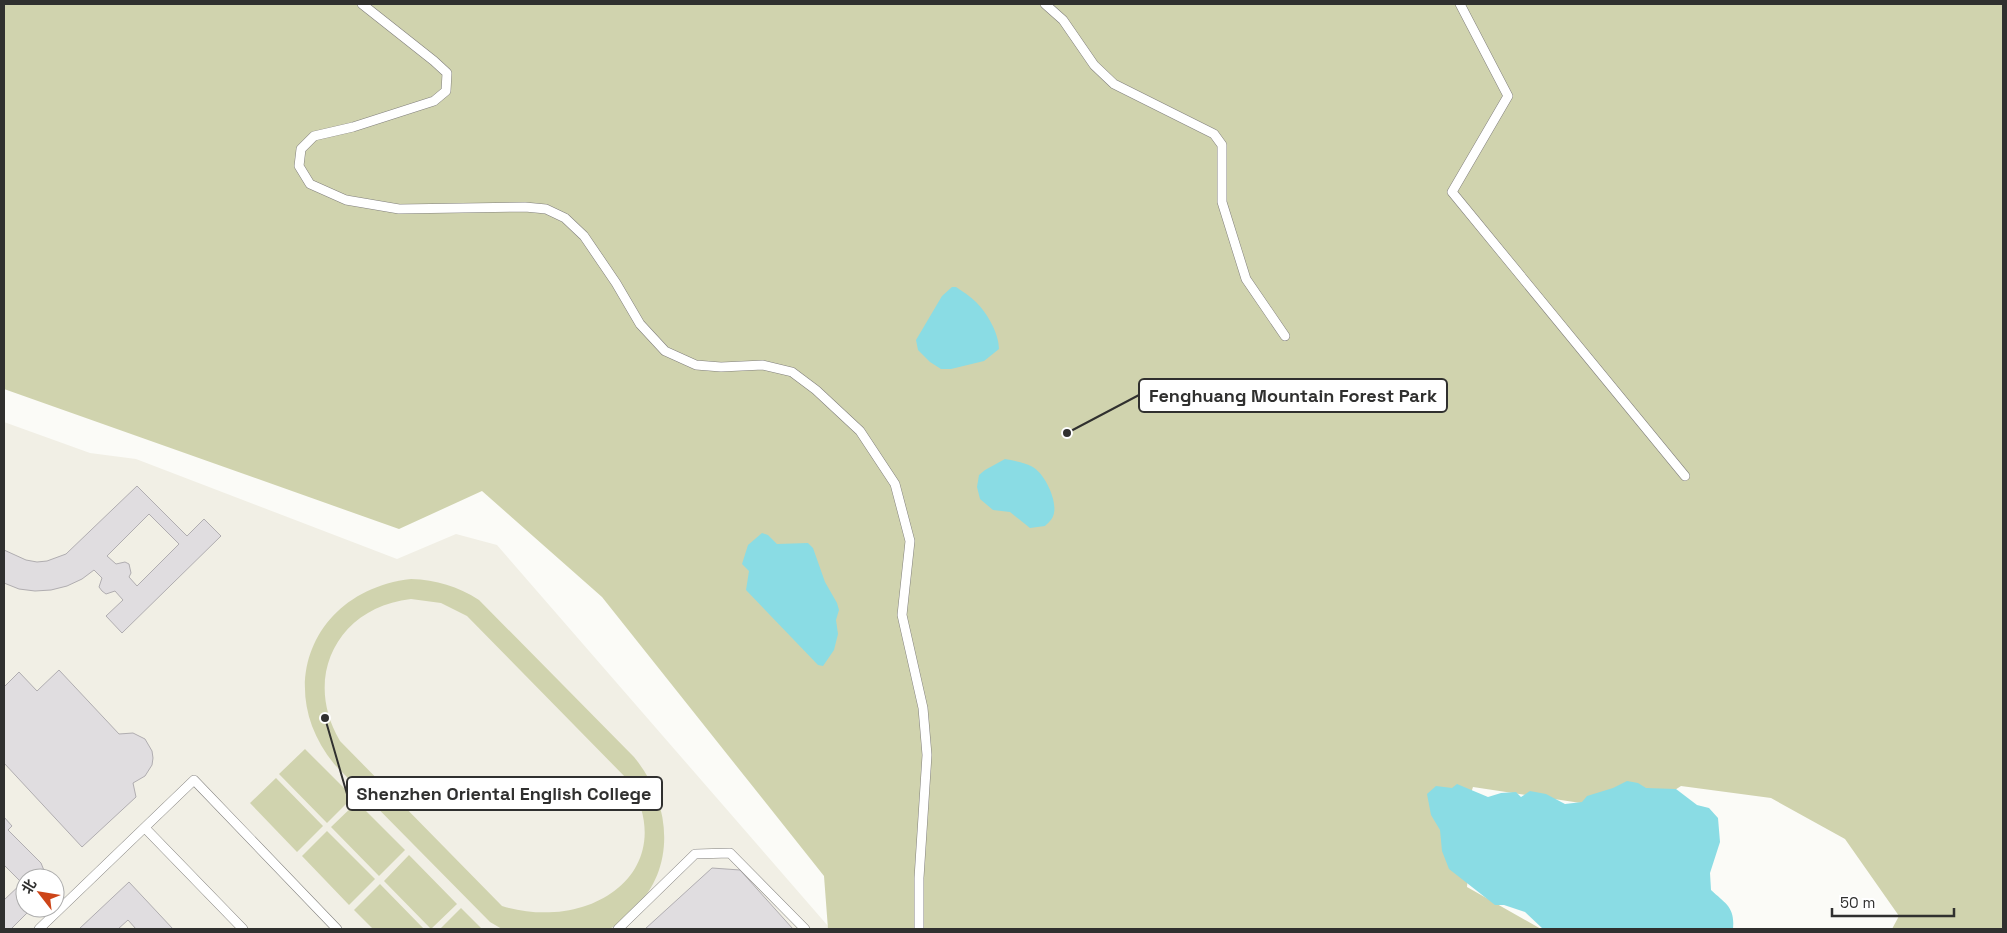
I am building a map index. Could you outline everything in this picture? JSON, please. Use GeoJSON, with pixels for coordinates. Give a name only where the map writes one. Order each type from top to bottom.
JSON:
{"type":"FeatureCollection","features":[{"type":"Feature","properties":{"kind":"lane"},"geometry":{"type":"LineString","coordinates":[[362,4],[447,73],[446,91],[434,101],[353,127],[314,136],[301,149],[299,166],[310,184],[346,200],[399,209],[525,207],[546,209],[566,218],[584,236],[616,283],[640,324],[665,351],[696,365],[721,367],[763,365],[792,372],[816,390],[860,431],[895,484],[910,541],[902,615],[923,708],[928,755],[919,878],[919,929]]}},
{"type":"Feature","properties":{"kind":"lane"},"geometry":{"type":"LineString","coordinates":[[1044,4],[1063,20],[1094,65],[1114,84],[1214,134],[1222,145],[1222,202],[1246,279],[1285,336]]}},
{"type":"Feature","properties":{"kind":"lane"},"geometry":{"type":"LineString","coordinates":[[1460,4],[1508,96],[1452,192],[1685,476]]}},
{"type":"Feature","properties":{"kind":"lane"},"geometry":{"type":"LineString","coordinates":[[39,929],[194,780],[337,929]]}},
{"type":"Feature","properties":{"kind":"lane"},"geometry":{"type":"LineString","coordinates":[[145,828],[243,929]]}},
{"type":"Feature","properties":{"kind":"lane"},"geometry":{"type":"LineString","coordinates":[[618,929],[695,854],[730,853],[805,929]]}},
{"type":"Feature","properties":{"kind":"shaded area"},"geometry":{"type":"Polygon","coordinates":[[[4,422],[90,453],[136,459],[397,559],[456,534],[497,545],[828,926],[828,929],[4,929],[4,422]]]}},
{"type":"Feature","properties":{"kind":"green space"},"geometry":{"type":"Polygon","coordinates":[[[4,4],[2003,4],[2003,929],[1892,929],[1899,916],[1845,839],[1771,798],[1681,786],[1641,812],[1473,787],[1457,835],[1470,853],[1467,887],[1541,929],[828,929],[824,876],[602,597],[482,491],[399,529],[4,389],[4,4]]]}},
{"type":"Feature","properties":{"kind":"green space"},"geometry":{"type":"Polygon","coordinates":[[[411,579],[430,581],[455,587],[479,600],[634,757],[646,774],[655,793],[661,813],[664,833],[663,853],[658,873],[649,891],[626,917],[612,928],[602,930],[502,929],[490,922],[335,765],[316,736],[307,705],[306,676],[313,648],[327,623],[349,602],[377,587],[411,579]],[[411,599],[385,605],[364,616],[346,631],[334,649],[327,670],[325,693],[329,717],[340,741],[502,906],[535,912],[567,911],[595,902],[619,887],[636,867],[644,842],[642,813],[629,781],[467,616],[441,603],[411,599]]]}},
{"type":"Feature","properties":{"kind":"green space"},"geometry":{"type":"Polygon","coordinates":[[[305,749],[353,797],[327,823],[279,774],[305,749]]]}},
{"type":"Feature","properties":{"kind":"green space"},"geometry":{"type":"Polygon","coordinates":[[[276,778],[323,826],[297,852],[250,803],[276,778]]]}},
{"type":"Feature","properties":{"kind":"green space"},"geometry":{"type":"Polygon","coordinates":[[[357,802],[405,850],[379,876],[331,827],[357,802]]]}},
{"type":"Feature","properties":{"kind":"green space"},"geometry":{"type":"Polygon","coordinates":[[[327,831],[375,879],[349,905],[302,856],[327,831]]]}},
{"type":"Feature","properties":{"kind":"green space"},"geometry":{"type":"Polygon","coordinates":[[[409,855],[457,904],[431,929],[384,881],[409,855]]]}},
{"type":"Feature","properties":{"kind":"green space"},"geometry":{"type":"Polygon","coordinates":[[[380,884],[424,929],[373,929],[354,910],[380,884]]]}},
{"type":"Feature","properties":{"kind":"green space"},"geometry":{"type":"Polygon","coordinates":[[[461,908],[482,929],[440,929],[461,908]]]}},
{"type":"Feature","properties":{"kind":"water"},"geometry":{"type":"Polygon","coordinates":[[[952,287],[956,287],[969,296],[984,312],[995,330],[999,349],[984,361],[951,369],[941,369],[930,362],[918,350],[916,340],[942,296],[952,287]]]}},
{"type":"Feature","properties":{"kind":"water"},"geometry":{"type":"Polygon","coordinates":[[[1005,459],[1031,466],[1045,480],[1054,501],[1054,513],[1051,520],[1045,526],[1030,528],[1010,512],[993,510],[980,499],[977,487],[979,475],[1005,459]]]}},
{"type":"Feature","properties":{"kind":"water"},"geometry":{"type":"Polygon","coordinates":[[[762,533],[768,535],[777,544],[808,543],[813,548],[825,582],[839,610],[836,620],[838,634],[834,650],[823,666],[818,665],[746,590],[749,571],[742,564],[748,545],[762,533]]]}},
{"type":"Feature","properties":{"kind":"water"},"geometry":{"type":"Polygon","coordinates":[[[1627,781],[1638,783],[1646,788],[1676,789],[1697,805],[1709,808],[1718,818],[1720,842],[1710,873],[1711,890],[1731,911],[1733,929],[1543,929],[1525,912],[1504,905],[1495,905],[1449,869],[1442,851],[1440,830],[1431,815],[1427,794],[1436,786],[1452,788],[1457,784],[1488,797],[1501,793],[1516,792],[1521,797],[1530,791],[1546,794],[1565,804],[1582,802],[1587,796],[1613,788],[1627,781]]]}},
{"type":"Feature","properties":{"kind":"building"},"geometry":{"type":"Polygon","coordinates":[[[137,486],[187,536],[204,519],[221,536],[122,633],[106,616],[123,600],[115,591],[106,594],[102,591],[99,587],[102,578],[94,570],[82,579],[67,586],[51,590],[19,589],[4,583],[4,550],[26,560],[37,562],[47,561],[66,554],[137,486]],[[149,514],[107,556],[116,564],[125,562],[129,564],[131,573],[129,577],[137,586],[179,544],[149,514]]]}},
{"type":"Feature","properties":{"kind":"building"},"geometry":{"type":"Polygon","coordinates":[[[59,670],[119,734],[133,733],[145,739],[152,751],[153,758],[152,765],[145,776],[133,783],[136,797],[82,847],[4,763],[4,687],[19,672],[37,691],[59,670]]]}},
{"type":"Feature","properties":{"kind":"building"},"geometry":{"type":"Polygon","coordinates":[[[4,817],[12,826],[8,830],[41,863],[43,868],[15,868],[15,876],[4,865],[4,817]]]}},
{"type":"Feature","properties":{"kind":"building"},"geometry":{"type":"Polygon","coordinates":[[[712,868],[740,870],[793,929],[645,929],[712,868]]]}},
{"type":"Feature","properties":{"kind":"building"},"geometry":{"type":"Polygon","coordinates":[[[129,882],[173,929],[136,929],[128,920],[118,929],[79,929],[129,882]]]}},
{"type":"Feature","properties":{"kind":"building"},"geometry":{"type":"Polygon","coordinates":[[[15,890],[15,918],[22,918],[11,929],[4,929],[4,900],[15,890]]]}},
{"type":"Feature","properties":{"kind":"place","name":"Fenghuang Mountain Forest Park"},"geometry":{"type":"Point","coordinates":[1067,433]}},
{"type":"Feature","properties":{"kind":"place","name":"Shenzhen Oriental English College"},"geometry":{"type":"Point","coordinates":[325,718]}}]}
